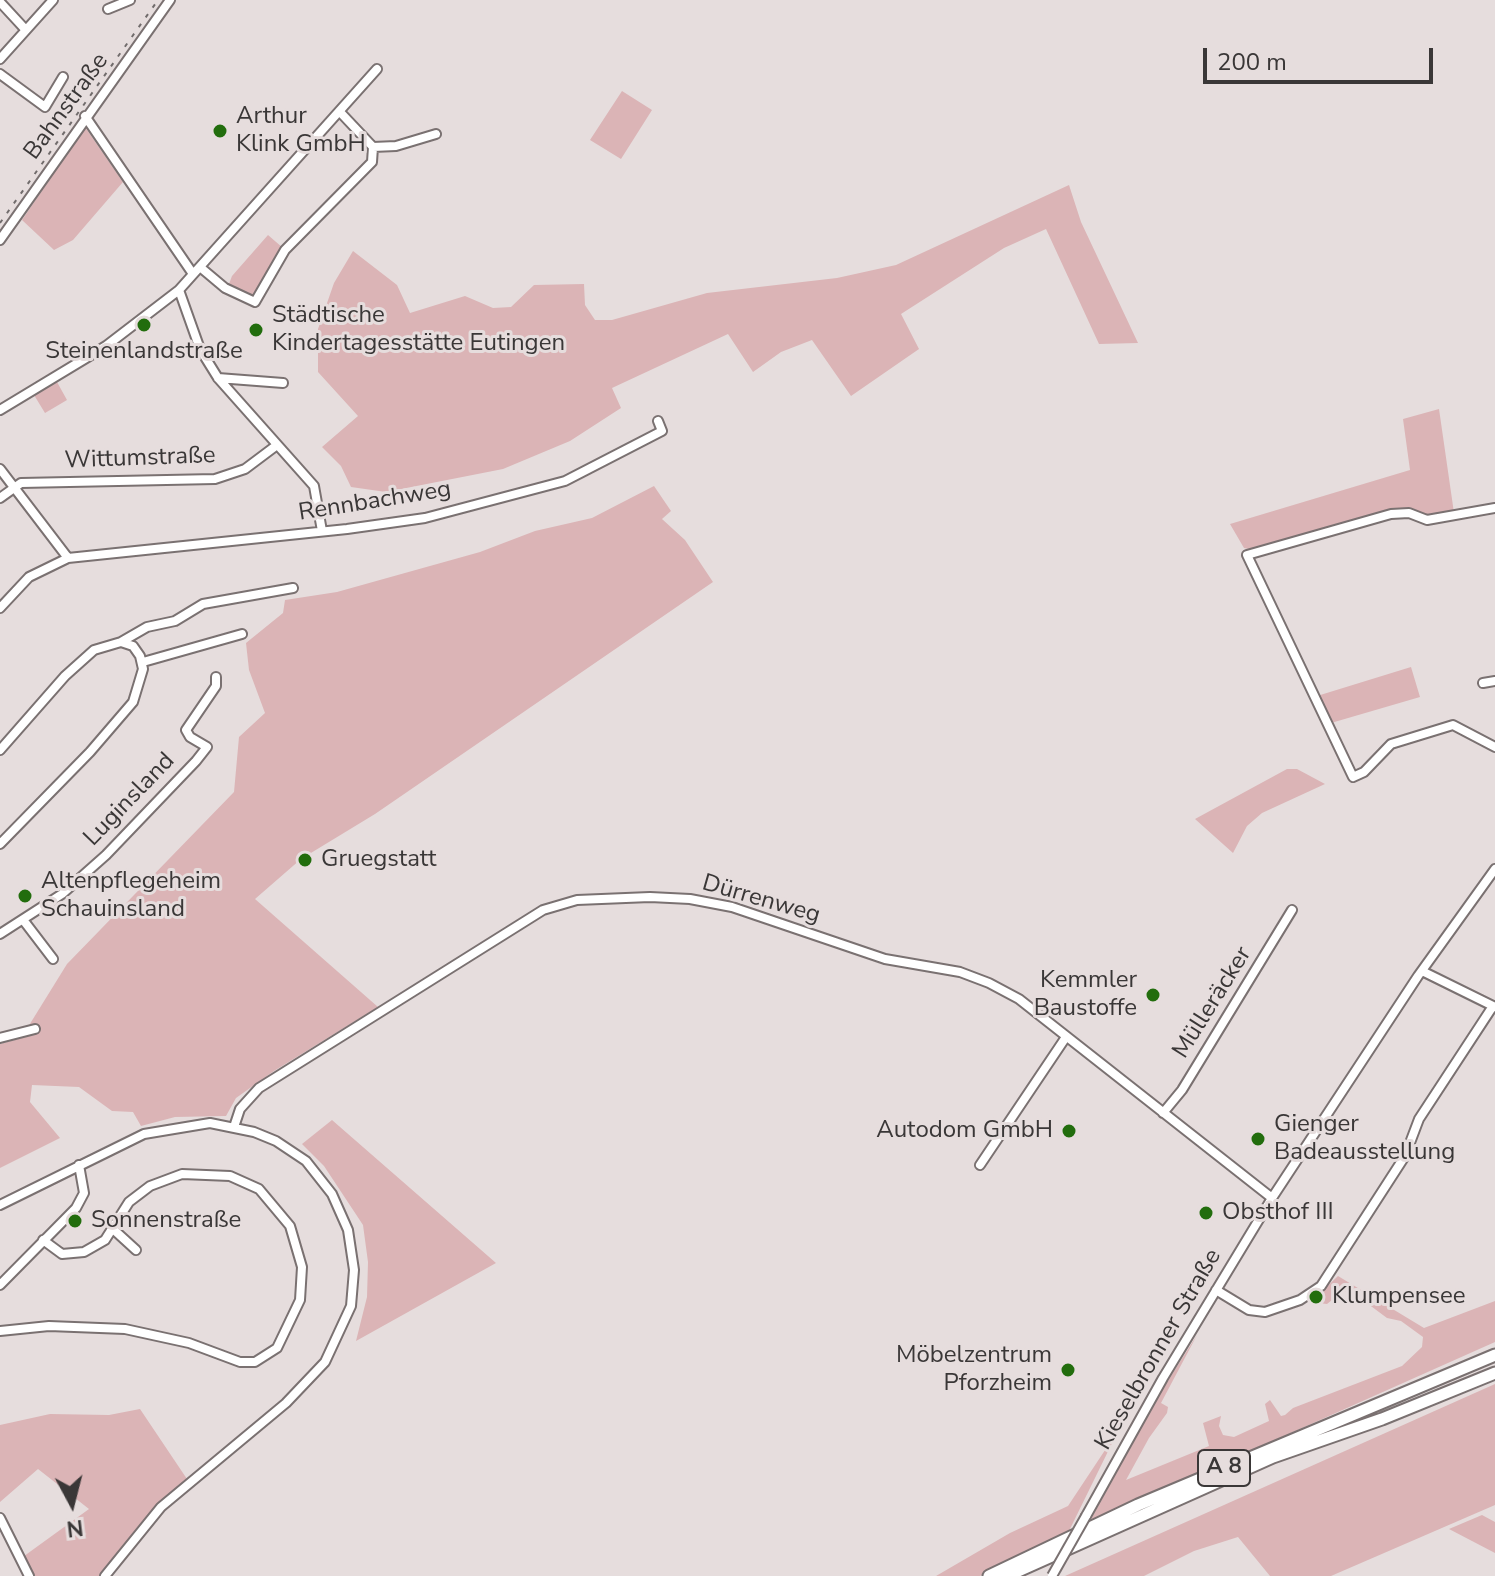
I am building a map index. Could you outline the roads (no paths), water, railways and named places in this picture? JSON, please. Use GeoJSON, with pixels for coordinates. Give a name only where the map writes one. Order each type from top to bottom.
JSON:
{"type":"FeatureCollection","features":[{"type":"Feature","properties":{"kind":"highway","name":"A 8"},"geometry":{"type":"LineString","coordinates":[[989,1576],[1138,1505],[1495,1355]]}},
{"type":"Feature","properties":{"kind":"highway","name":"A 8"},"geometry":{"type":"LineString","coordinates":[[1007,1576],[1273,1457],[1382,1419],[1495,1373]]}},
{"type":"Feature","properties":{"kind":"street"},"geometry":{"type":"LineString","coordinates":[[0,59],[24,28],[53,0]]}},
{"type":"Feature","properties":{"kind":"street"},"geometry":{"type":"LineString","coordinates":[[108,9],[130,0]]}},
{"type":"Feature","properties":{"kind":"street","name":"Bahnstraße"},"geometry":{"type":"LineString","coordinates":[[0,240],[170,0]]}},
{"type":"Feature","properties":{"kind":"street"},"geometry":{"type":"LineString","coordinates":[[0,2],[24,28]]}},
{"type":"Feature","properties":{"kind":"street"},"geometry":{"type":"LineString","coordinates":[[0,410],[106,346],[179,290],[377,69]]}},
{"type":"Feature","properties":{"kind":"street"},"geometry":{"type":"LineString","coordinates":[[0,74],[45,107],[63,77]]}},
{"type":"Feature","properties":{"kind":"street"},"geometry":{"type":"LineString","coordinates":[[85,116],[196,271],[255,302],[285,250],[372,162],[373,147],[340,112]]}},
{"type":"Feature","properties":{"kind":"street"},"geometry":{"type":"LineString","coordinates":[[373,147],[396,146],[436,134]]}},
{"type":"Feature","properties":{"kind":"street"},"geometry":{"type":"LineString","coordinates":[[179,290],[200,349],[218,378],[314,486],[322,531]]}},
{"type":"Feature","properties":{"kind":"street"},"geometry":{"type":"LineString","coordinates":[[218,378],[283,383]]}},
{"type":"Feature","properties":{"kind":"street","name":"Rennbachweg"},"geometry":{"type":"LineString","coordinates":[[0,608],[29,577],[68,558],[425,518],[565,481],[662,431],[658,421]]}},
{"type":"Feature","properties":{"kind":"street","name":"Wittumstraße"},"geometry":{"type":"LineString","coordinates":[[12,486],[21,483],[215,479],[245,469],[277,445]]}},
{"type":"Feature","properties":{"kind":"street"},"geometry":{"type":"LineString","coordinates":[[0,469],[68,558]]}},
{"type":"Feature","properties":{"kind":"street"},"geometry":{"type":"LineString","coordinates":[[0,498],[12,486]]}},
{"type":"Feature","properties":{"kind":"street"},"geometry":{"type":"LineString","coordinates":[[1495,508],[1427,520],[1409,513],[1391,514],[1247,555],[1249,567],[1353,777],[1364,772],[1391,744],[1453,725],[1495,747]]}},
{"type":"Feature","properties":{"kind":"street"},"geometry":{"type":"LineString","coordinates":[[121,642],[147,627],[175,621],[203,604],[293,588]]}},
{"type":"Feature","properties":{"kind":"street"},"geometry":{"type":"LineString","coordinates":[[143,662],[242,634]]}},
{"type":"Feature","properties":{"kind":"street"},"geometry":{"type":"LineString","coordinates":[[0,750],[81,660],[110,643],[121,642],[133,646],[143,662],[137,696],[2,840]]}},
{"type":"Feature","properties":{"kind":"street","name":"Luginsland"},"geometry":{"type":"LineString","coordinates":[[0,934],[24,921],[106,855],[207,747],[187,735],[186,730],[216,686],[216,677]]}},
{"type":"Feature","properties":{"kind":"street"},"geometry":{"type":"LineString","coordinates":[[1483,683],[1495,681]]}},
{"type":"Feature","properties":{"kind":"street","name":"Kieselbronner Straße"},"geometry":{"type":"LineString","coordinates":[[1052,1576],[1272,1198],[1422,971],[1495,869]]}},
{"type":"Feature","properties":{"kind":"street","name":"Dürrenweg"},"geometry":{"type":"LineString","coordinates":[[234,1127],[240,1109],[259,1088],[543,910],[577,900],[650,897],[732,907],[885,959],[960,972],[1019,999],[1272,1198]]}},
{"type":"Feature","properties":{"kind":"street","name":"Mülleräcker"},"geometry":{"type":"LineString","coordinates":[[1163,1113],[1182,1090],[1292,910]]}},
{"type":"Feature","properties":{"kind":"street"},"geometry":{"type":"LineString","coordinates":[[24,921],[53,959]]}},
{"type":"Feature","properties":{"kind":"street"},"geometry":{"type":"LineString","coordinates":[[1216,1290],[1238,1305],[1265,1312],[1300,1300],[1321,1286],[1405,1156],[1419,1119],[1494,1007],[1422,971]]}},
{"type":"Feature","properties":{"kind":"street"},"geometry":{"type":"LineString","coordinates":[[0,1038],[35,1029]]}},
{"type":"Feature","properties":{"kind":"street"},"geometry":{"type":"LineString","coordinates":[[980,1165],[1066,1037]]}},
{"type":"Feature","properties":{"kind":"street"},"geometry":{"type":"LineString","coordinates":[[0,1205],[112,1147],[167,1128],[210,1123],[234,1127],[276,1141],[306,1161],[332,1194],[348,1230],[352,1251],[351,1306],[336,1344],[309,1381],[161,1507],[105,1576]]}},
{"type":"Feature","properties":{"kind":"street"},"geometry":{"type":"LineString","coordinates":[[0,1285],[81,1201],[84,1185],[79,1165]]}},
{"type":"Feature","properties":{"kind":"street"},"geometry":{"type":"LineString","coordinates":[[0,1331],[61,1326],[125,1329],[189,1343],[246,1363],[269,1355],[286,1335],[300,1300],[302,1267],[290,1226],[259,1189],[215,1173],[182,1174],[136,1196],[113,1229],[95,1247],[73,1255],[62,1254],[43,1240]]}},
{"type":"Feature","properties":{"kind":"street"},"geometry":{"type":"LineString","coordinates":[[113,1229],[136,1250]]}},
{"type":"Feature","properties":{"kind":"street"},"geometry":{"type":"LineString","coordinates":[[0,1518],[29,1576]]}},
{"type":"Feature","properties":{"kind":"railway"},"geometry":{"type":"LineString","coordinates":[[0,223],[158,0]]}},
{"type":"Feature","properties":{"kind":"place","name":"Arthur Klink GmbH"},"geometry":{"type":"Point","coordinates":[220,131]}},
{"type":"Feature","properties":{"kind":"place","name":"Steinenlandstraße"},"geometry":{"type":"Point","coordinates":[144,325]}},
{"type":"Feature","properties":{"kind":"place","name":"Städtische Kindertagesstätte Eutingen"},"geometry":{"type":"Point","coordinates":[256,330]}},
{"type":"Feature","properties":{"kind":"place","name":"Gruegstatt"},"geometry":{"type":"Point","coordinates":[305,860]}},
{"type":"Feature","properties":{"kind":"place","name":"Altenpflegeheim Schauinsland"},"geometry":{"type":"Point","coordinates":[25,896]}},
{"type":"Feature","properties":{"kind":"place","name":"Kemmler Baustoffe"},"geometry":{"type":"Point","coordinates":[1153,995]}},
{"type":"Feature","properties":{"kind":"place","name":"Autodom GmbH"},"geometry":{"type":"Point","coordinates":[1069,1131]}},
{"type":"Feature","properties":{"kind":"place","name":"Gienger Badeausstellung"},"geometry":{"type":"Point","coordinates":[1258,1139]}},
{"type":"Feature","properties":{"kind":"place","name":"Obsthof III"},"geometry":{"type":"Point","coordinates":[1206,1213]}},
{"type":"Feature","properties":{"kind":"place","name":"Sonnenstraße"},"geometry":{"type":"Point","coordinates":[75,1221]}},
{"type":"Feature","properties":{"kind":"place","name":"Klumpensee"},"geometry":{"type":"Point","coordinates":[1316,1297]}},
{"type":"Feature","properties":{"kind":"place","name":"Möbelzentrum Pforzheim"},"geometry":{"type":"Point","coordinates":[1068,1370]}}]}
